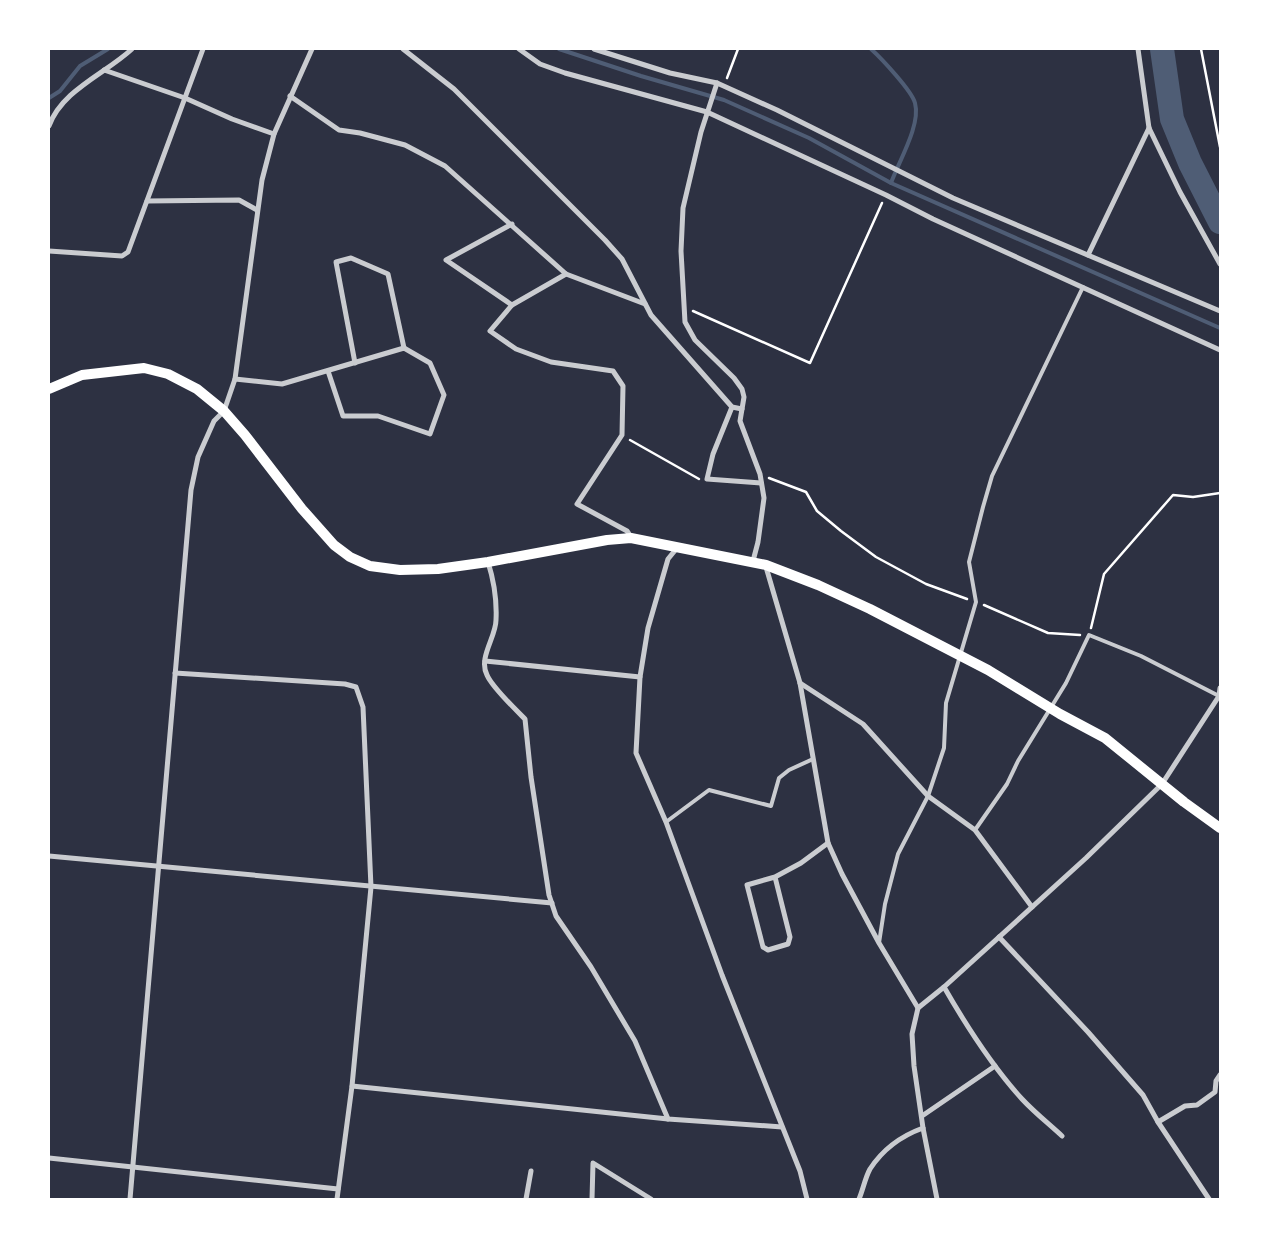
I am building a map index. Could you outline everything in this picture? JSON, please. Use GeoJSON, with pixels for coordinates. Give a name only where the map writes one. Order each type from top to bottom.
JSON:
{"type":"FeatureCollection","features":[{"type":"Feature","properties":{"kind":"main road"},"geometry":{"type":"LineString","coordinates":[[49,389],[82,375],[119,370],[144,368],[168,374],[197,390],[224,411],[302,509],[334,545],[350,557],[370,566],[400,570],[438,569],[488,562],[606,540],[632,538],[766,565],[818,585],[870,609],[960,656],[1104,738],[1220,828]]}},
{"type":"Feature","properties":{"kind":"street"},"geometry":{"type":"LineString","coordinates":[[49,126],[52,118],[66,99],[132,49]]}},
{"type":"Feature","properties":{"kind":"street"},"geometry":{"type":"LineString","coordinates":[[49,251],[122,256],[128,252],[203,49]]}},
{"type":"Feature","properties":{"kind":"street"},"geometry":{"type":"LineString","coordinates":[[130,1199],[191,490],[198,457],[214,421],[224,411],[235,379],[257,210],[262,180],[274,134],[312,49]]}},
{"type":"Feature","properties":{"kind":"street"},"geometry":{"type":"LineString","coordinates":[[403,49],[454,89],[605,240],[622,259],[651,315],[732,407],[742,408]]}},
{"type":"Feature","properties":{"kind":"street"},"geometry":{"type":"LineString","coordinates":[[519,49],[540,64],[565,73],[707,112],[886,195],[933,219],[1220,350]]}},
{"type":"Feature","properties":{"kind":"street"},"geometry":{"type":"LineString","coordinates":[[594,49],[670,73],[717,83],[777,110],[953,198],[1220,311]]}},
{"type":"Feature","properties":{"kind":"street"},"geometry":{"type":"LineString","coordinates":[[1138,49],[1149,128],[1180,192],[1220,264]]}},
{"type":"Feature","properties":{"kind":"street"},"geometry":{"type":"LineString","coordinates":[[104,70],[185,98],[232,119],[274,134]]}},
{"type":"Feature","properties":{"kind":"street"},"geometry":{"type":"LineString","coordinates":[[717,83],[707,112],[683,208],[681,251],[685,322],[690,333],[734,378],[742,389],[744,397],[740,421],[760,474],[764,498],[758,542],[753,561]]}},
{"type":"Feature","properties":{"kind":"street"},"geometry":{"type":"LineString","coordinates":[[290,96],[339,130],[360,133],[405,146],[445,166],[566,274],[646,304]]}},
{"type":"Feature","properties":{"kind":"street"},"geometry":{"type":"LineString","coordinates":[[1088,255],[1149,128]]}},
{"type":"Feature","properties":{"kind":"street"},"geometry":{"type":"LineString","coordinates":[[147,201],[239,200],[257,210]]}},
{"type":"Feature","properties":{"kind":"street"},"geometry":{"type":"LineString","coordinates":[[512,224],[446,260],[512,305]]}},
{"type":"Feature","properties":{"kind":"street"},"geometry":{"type":"LineString","coordinates":[[355,363],[336,262],[351,258],[388,274],[404,348]]}},
{"type":"Feature","properties":{"kind":"street"},"geometry":{"type":"LineString","coordinates":[[566,274],[512,305],[490,331],[516,349],[551,362],[613,371],[623,386],[622,435],[577,504],[627,531],[632,538]]}},
{"type":"Feature","properties":{"kind":"street"},"geometry":{"type":"LineString","coordinates":[[235,379],[282,384],[404,348],[430,363],[444,395],[430,434],[378,416],[343,416],[328,371]]}},
{"type":"Feature","properties":{"kind":"street"},"geometry":{"type":"LineString","coordinates":[[732,407],[713,454],[707,479],[762,483]]}},
{"type":"Feature","properties":{"kind":"street"},"geometry":{"type":"LineString","coordinates":[[677,548],[668,560],[648,628],[640,677],[636,753],[666,822],[722,975],[800,1171],[806,1199]]}},
{"type":"Feature","properties":{"kind":"street"},"geometry":{"type":"LineString","coordinates":[[488,562],[494,581],[496,622],[485,661],[486,675],[510,704],[525,718],[549,895],[556,916],[591,967],[635,1041],[668,1119]]}},
{"type":"Feature","properties":{"kind":"street"},"geometry":{"type":"LineString","coordinates":[[766,565],[800,683],[828,843],[842,874],[879,943],[918,1008]]}},
{"type":"Feature","properties":{"kind":"street"},"geometry":{"type":"LineString","coordinates":[[485,661],[640,677]]}},
{"type":"Feature","properties":{"kind":"street"},"geometry":{"type":"LineString","coordinates":[[175,673],[345,684],[356,686],[363,707],[372,887],[352,1086],[336,1199]]}},
{"type":"Feature","properties":{"kind":"street"},"geometry":{"type":"LineString","coordinates":[[800,683],[863,724],[928,796],[975,830],[1032,907]]}},
{"type":"Feature","properties":{"kind":"street"},"geometry":{"type":"LineString","coordinates":[[937,1199],[923,1128],[914,1066],[912,1034],[918,1008],[944,987],[1086,858],[1162,784],[1220,696],[1220,688]]}},
{"type":"Feature","properties":{"kind":"street"},"geometry":{"type":"LineString","coordinates":[[775,877],[790,937],[788,944],[768,950],[763,947],[747,885],[775,877],[801,864],[828,843]]}},
{"type":"Feature","properties":{"kind":"street"},"geometry":{"type":"LineString","coordinates":[[49,856],[552,903]]}},
{"type":"Feature","properties":{"kind":"street"},"geometry":{"type":"LineString","coordinates":[[999,937],[1088,1032],[1143,1095],[1158,1122],[1209,1199]]}},
{"type":"Feature","properties":{"kind":"street"},"geometry":{"type":"LineString","coordinates":[[944,987],[967,1028],[995,1066],[1023,1100],[1062,1136]]}},
{"type":"Feature","properties":{"kind":"street"},"geometry":{"type":"LineString","coordinates":[[922,1116],[995,1066]]}},
{"type":"Feature","properties":{"kind":"street"},"geometry":{"type":"LineString","coordinates":[[1158,1122],[1185,1106],[1197,1105],[1215,1092],[1216,1081],[1220,1075]]}},
{"type":"Feature","properties":{"kind":"street"},"geometry":{"type":"LineString","coordinates":[[352,1086],[668,1119],[782,1127]]}},
{"type":"Feature","properties":{"kind":"street"},"geometry":{"type":"LineString","coordinates":[[859,1199],[870,1170],[886,1150],[907,1134],[923,1128]]}},
{"type":"Feature","properties":{"kind":"street"},"geometry":{"type":"LineString","coordinates":[[49,1158],[338,1189]]}},
{"type":"Feature","properties":{"kind":"street"},"geometry":{"type":"LineString","coordinates":[[592,1199],[594,1163],[651,1199]]}},
{"type":"Feature","properties":{"kind":"street"},"geometry":{"type":"LineString","coordinates":[[526,1199],[531,1172]]}},
{"type":"Feature","properties":{"kind":"lane"},"geometry":{"type":"LineString","coordinates":[[879,943],[885,904],[898,854],[928,796],[944,748],[946,703],[976,602],[969,562],[992,476],[1083,287]]}},
{"type":"Feature","properties":{"kind":"lane"},"geometry":{"type":"LineString","coordinates":[[975,830],[1008,784],[1018,762],[1066,683],[1089,635],[1141,656],[1220,696]]}},
{"type":"Feature","properties":{"kind":"lane"},"geometry":{"type":"LineString","coordinates":[[666,822],[709,790],[771,806],[779,778],[789,770],[813,759]]}},
{"type":"Feature","properties":{"kind":"path"},"geometry":{"type":"LineString","coordinates":[[724,86],[738,49]]}},
{"type":"Feature","properties":{"kind":"path"},"geometry":{"type":"LineString","coordinates":[[1201,49],[1220,147]]}},
{"type":"Feature","properties":{"kind":"path"},"geometry":{"type":"LineString","coordinates":[[684,308],[810,363],[886,195]]}},
{"type":"Feature","properties":{"kind":"path"},"geometry":{"type":"LineString","coordinates":[[622,435],[701,480],[707,479]]}},
{"type":"Feature","properties":{"kind":"path"},"geometry":{"type":"LineString","coordinates":[[760,474],[806,492],[817,511],[841,531],[876,557],[926,584],[976,602],[1048,633],[1089,635],[1104,574],[1173,495],[1193,497],[1220,493]]}},
{"type":"Feature","properties":{"kind":"waterway"},"geometry":{"type":"LineString","coordinates":[[49,98],[60,91],[80,66],[108,49]]}},
{"type":"Feature","properties":{"kind":"waterway"},"geometry":{"type":"LineString","coordinates":[[559,49],[641,76],[724,100],[809,138],[891,183],[1220,328]]}},
{"type":"Feature","properties":{"kind":"waterway"},"geometry":{"type":"LineString","coordinates":[[871,49],[889,67],[915,103],[915,122],[891,183]]}},
{"type":"Feature","properties":{"kind":"waterway"},"geometry":{"type":"LineString","coordinates":[[1162,49],[1172,119],[1190,163],[1220,222]]}}]}
